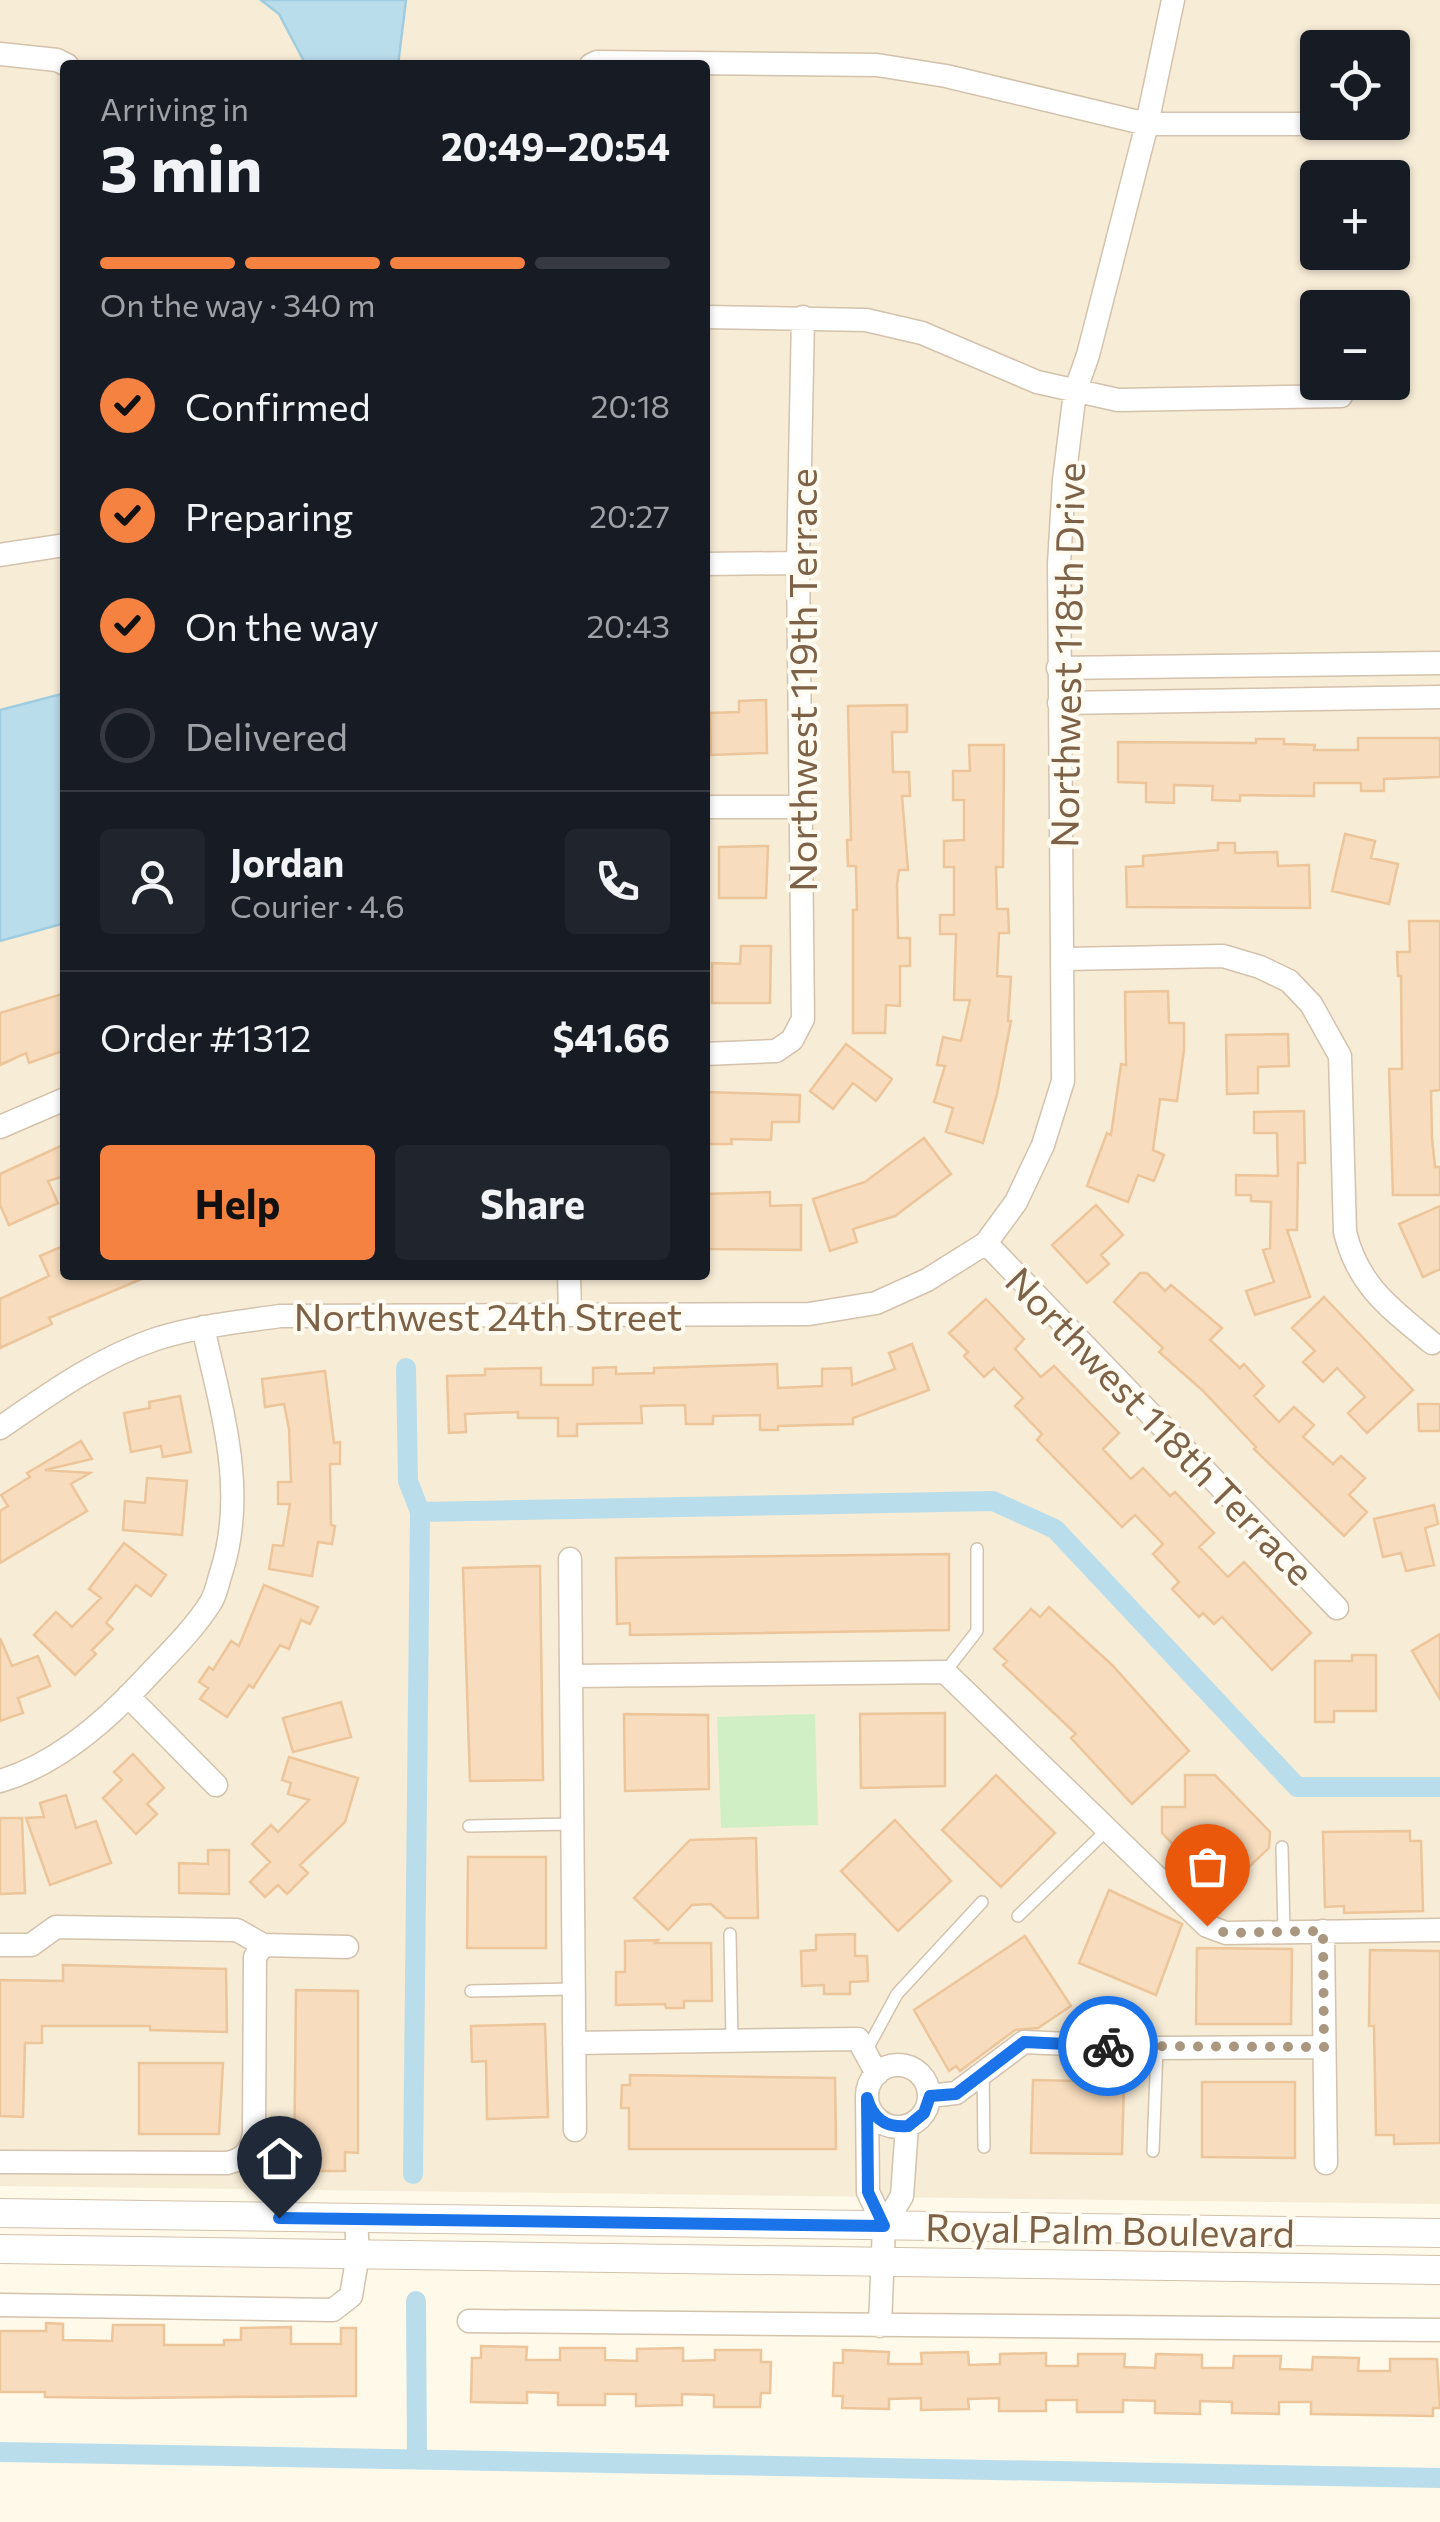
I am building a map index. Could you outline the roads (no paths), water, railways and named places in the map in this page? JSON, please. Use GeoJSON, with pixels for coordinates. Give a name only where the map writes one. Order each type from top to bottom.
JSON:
{"type":"FeatureCollection","features":[{"type":"Feature","properties":{"kind":"street","name":"Northwest 118th Drive"},"geometry":{"type":"LineString","coordinates":[[986,1243],[1016,1202],[1043,1145],[1062,1081],[1064,959],[1058,668],[1064,480],[1075,392],[1147,124],[1173,0]]}},
{"type":"Feature","properties":{"kind":"street"},"geometry":{"type":"LineString","coordinates":[[0,54],[60,62]]}},
{"type":"Feature","properties":{"kind":"street"},"geometry":{"type":"LineString","coordinates":[[710,63],[878,65],[946,76],[1147,124],[1300,124]]}},
{"type":"Feature","properties":{"kind":"street"},"geometry":{"type":"LineString","coordinates":[[710,317],[866,320],[922,333],[1037,382],[1118,400],[1300,397]]}},
{"type":"Feature","properties":{"kind":"street","name":"Northwest 119th Terrace"},"geometry":{"type":"LineString","coordinates":[[710,1054],[776,1051],[792,1040],[802,1020],[798,563],[802,317]]}},
{"type":"Feature","properties":{"kind":"street"},"geometry":{"type":"LineString","coordinates":[[0,555],[60,546]]}},
{"type":"Feature","properties":{"kind":"street"},"geometry":{"type":"LineString","coordinates":[[710,564],[798,563]]}},
{"type":"Feature","properties":{"kind":"street"},"geometry":{"type":"LineString","coordinates":[[1058,668],[1440,663]]}},
{"type":"Feature","properties":{"kind":"street"},"geometry":{"type":"LineString","coordinates":[[1059,703],[1440,698]]}},
{"type":"Feature","properties":{"kind":"street"},"geometry":{"type":"LineString","coordinates":[[710,807],[801,807]]}},
{"type":"Feature","properties":{"kind":"street"},"geometry":{"type":"LineString","coordinates":[[1064,959],[1223,956],[1289,981],[1311,1004],[1340,1056],[1344,1232],[1351,1259],[1381,1300],[1432,1343]]}},
{"type":"Feature","properties":{"kind":"street"},"geometry":{"type":"LineString","coordinates":[[0,1127],[60,1101]]}},
{"type":"Feature","properties":{"kind":"street","name":"Northwest 24th Street"},"geometry":{"type":"LineString","coordinates":[[0,1428],[106,1360],[203,1327],[280,1316],[809,1314],[876,1303],[927,1280],[986,1243]]}},
{"type":"Feature","properties":{"kind":"street","name":"Northwest 118th Terrace"},"geometry":{"type":"LineString","coordinates":[[986,1243],[1336,1608]]}},
{"type":"Feature","properties":{"kind":"street"},"geometry":{"type":"LineString","coordinates":[[569,1280],[570,1313]]}},
{"type":"Feature","properties":{"kind":"street"},"geometry":{"type":"LineString","coordinates":[[0,1781],[23,1774],[58,1755],[128,1696],[213,1600],[229,1550],[235,1508],[232,1457],[203,1327]]}},
{"type":"Feature","properties":{"kind":"street"},"geometry":{"type":"LineString","coordinates":[[570,1559],[575,2130]]}},
{"type":"Feature","properties":{"kind":"street"},"geometry":{"type":"LineString","coordinates":[[571,1676],[944,1672],[1207,1926],[1226,1933],[1440,1930]]}},
{"type":"Feature","properties":{"kind":"street"},"geometry":{"type":"LineString","coordinates":[[128,1696],[216,1785]]}},
{"type":"Feature","properties":{"kind":"street"},"geometry":{"type":"LineString","coordinates":[[0,1945],[30,1945],[56,1927],[236,1930],[263,1945],[347,1947]]}},
{"type":"Feature","properties":{"kind":"street"},"geometry":{"type":"LineString","coordinates":[[1323,1931],[1326,2163]]}},
{"type":"Feature","properties":{"kind":"street"},"geometry":{"type":"LineString","coordinates":[[0,2162],[227,2163],[245,2156],[254,2132],[255,1957],[263,1945]]}},
{"type":"Feature","properties":{"kind":"street"},"geometry":{"type":"LineString","coordinates":[[574,2043],[858,2040],[876,2074]]}},
{"type":"Feature","properties":{"kind":"street"},"geometry":{"type":"LineString","coordinates":[[930,2096],[956,2094],[1024,2042],[1157,2048],[1324,2047]]}},
{"type":"Feature","properties":{"kind":"street"},"geometry":{"type":"LineString","coordinates":[[867,2098],[876,2118],[886,2124],[908,2126],[924,2113],[930,2096],[928,2086],[914,2070],[896,2065],[876,2074],[870,2082],[867,2098],[868,2192],[884,2226]]}},
{"type":"Feature","properties":{"kind":"street"},"geometry":{"type":"LineString","coordinates":[[880,2326],[884,2226],[902,2196],[908,2126]]}},
{"type":"Feature","properties":{"kind":"street","name":"Royal Palm Boulevard"},"geometry":{"type":"LineString","coordinates":[[0,2213],[1440,2234]]}},
{"type":"Feature","properties":{"kind":"street"},"geometry":{"type":"LineString","coordinates":[[0,2305],[334,2310],[351,2296],[358,2254],[356,2219]]}},
{"type":"Feature","properties":{"kind":"street","name":"Royal Palm Boulevard"},"geometry":{"type":"LineString","coordinates":[[0,2249],[1440,2270]]}},
{"type":"Feature","properties":{"kind":"street"},"geometry":{"type":"LineString","coordinates":[[469,2321],[1440,2330]]}},
{"type":"Feature","properties":{"kind":"lane"},"geometry":{"type":"LineString","coordinates":[[944,1672],[977,1631],[977,1549]]}},
{"type":"Feature","properties":{"kind":"lane"},"geometry":{"type":"LineString","coordinates":[[470,1826],[572,1824]]}},
{"type":"Feature","properties":{"kind":"lane"},"geometry":{"type":"LineString","coordinates":[[1018,1916],[1108,1830]]}},
{"type":"Feature","properties":{"kind":"lane"},"geometry":{"type":"LineString","coordinates":[[1282,1847],[1284,1932]]}},
{"type":"Feature","properties":{"kind":"lane"},"geometry":{"type":"LineString","coordinates":[[865,2053],[897,1994],[982,1902]]}},
{"type":"Feature","properties":{"kind":"lane"},"geometry":{"type":"LineString","coordinates":[[730,1934],[732,2041]]}},
{"type":"Feature","properties":{"kind":"lane"},"geometry":{"type":"LineString","coordinates":[[471,1991],[574,1989]]}},
{"type":"Feature","properties":{"kind":"lane"},"geometry":{"type":"LineString","coordinates":[[1153,2151],[1157,2048]]}},
{"type":"Feature","properties":{"kind":"lane"},"geometry":{"type":"LineString","coordinates":[[983,2072],[984,2146]]}},
{"type":"Feature","properties":{"kind":"water"},"geometry":{"type":"Polygon","coordinates":[[[261,0],[406,0],[399,60],[303,60],[279,14],[261,0]]]}},
{"type":"Feature","properties":{"kind":"water"},"geometry":{"type":"Polygon","coordinates":[[[60,694],[60,924],[0,941],[0,710],[60,694]]]}},
{"type":"Feature","properties":{"kind":"waterway"},"geometry":{"type":"LineString","coordinates":[[406,1368],[408,1481],[420,1512]]}},
{"type":"Feature","properties":{"kind":"waterway"},"geometry":{"type":"LineString","coordinates":[[413,2174],[420,1512],[993,1501],[1055,1529],[1297,1787],[1440,1787]]}},
{"type":"Feature","properties":{"kind":"waterway"},"geometry":{"type":"LineString","coordinates":[[416,2301],[417,2457]]}},
{"type":"Feature","properties":{"kind":"waterway"},"geometry":{"type":"LineString","coordinates":[[0,2452],[1440,2478]]}}]}
